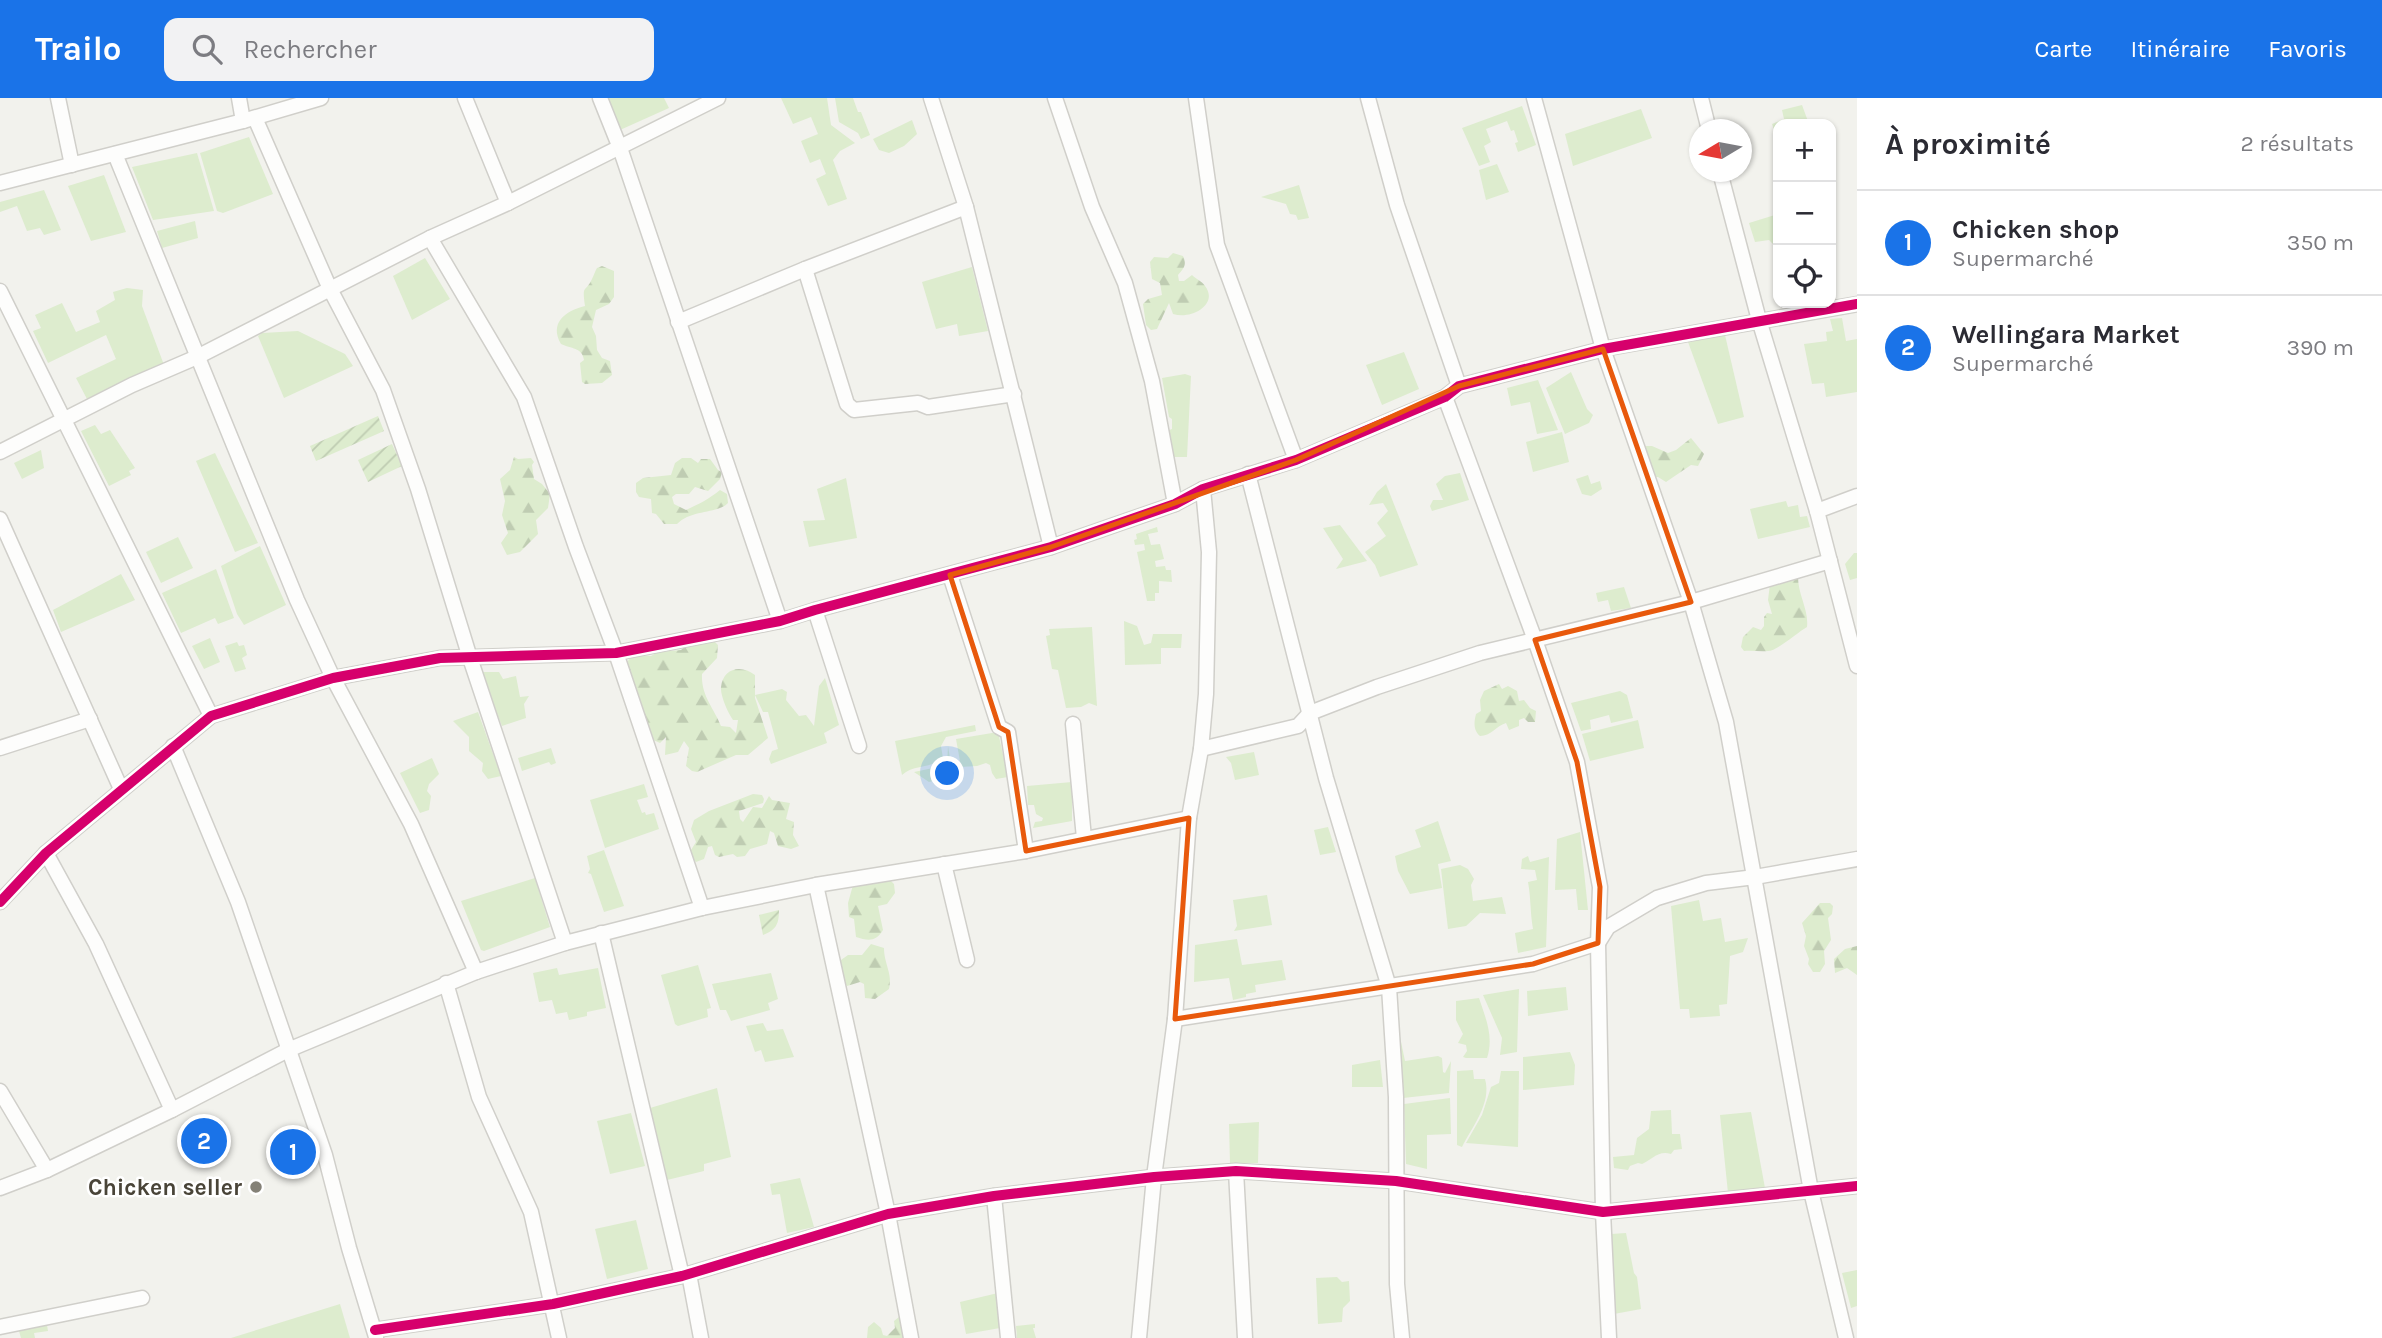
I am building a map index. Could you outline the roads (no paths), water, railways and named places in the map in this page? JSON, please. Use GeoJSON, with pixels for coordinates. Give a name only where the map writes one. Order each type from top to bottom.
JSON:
{"type":"FeatureCollection","features":[{"type":"Feature","properties":{"kind":"street"},"geometry":{"type":"LineString","coordinates":[[58,98],[72,165]]}},
{"type":"Feature","properties":{"kind":"street"},"geometry":{"type":"LineString","coordinates":[[239,98],[330,289],[383,390],[418,489],[470,658],[565,943]]}},
{"type":"Feature","properties":{"kind":"street"},"geometry":{"type":"LineString","coordinates":[[0,183],[249,120],[321,98]]}},
{"type":"Feature","properties":{"kind":"street"},"geometry":{"type":"LineString","coordinates":[[465,98],[508,203]]}},
{"type":"Feature","properties":{"kind":"street"},"geometry":{"type":"LineString","coordinates":[[600,98],[620,148],[780,621]]}},
{"type":"Feature","properties":{"kind":"street"},"geometry":{"type":"LineString","coordinates":[[0,452],[719,98]]}},
{"type":"Feature","properties":{"kind":"street"},"geometry":{"type":"LineString","coordinates":[[931,98],[966,207],[1052,547]]}},
{"type":"Feature","properties":{"kind":"street"},"geometry":{"type":"LineString","coordinates":[[1055,98],[1092,207],[1125,283],[1152,381],[1175,504]]}},
{"type":"Feature","properties":{"kind":"street"},"geometry":{"type":"LineString","coordinates":[[1196,98],[1217,245],[1296,460]]}},
{"type":"Feature","properties":{"kind":"street"},"geometry":{"type":"LineString","coordinates":[[1368,98],[1397,205],[1460,386]]}},
{"type":"Feature","properties":{"kind":"street"},"geometry":{"type":"LineString","coordinates":[[1534,98],[1603,349],[1691,602],[1726,722],[1811,1191],[1846,1338]]}},
{"type":"Feature","properties":{"kind":"street"},"geometry":{"type":"LineString","coordinates":[[1701,98],[1706,119]]}},
{"type":"Feature","properties":{"kind":"street"},"geometry":{"type":"LineString","coordinates":[[116,154],[297,600],[333,678],[411,824],[476,972]]}},
{"type":"Feature","properties":{"kind":"street"},"geometry":{"type":"LineString","coordinates":[[1723,182],[1759,320],[1817,511],[1857,666]]}},
{"type":"Feature","properties":{"kind":"street"},"geometry":{"type":"LineString","coordinates":[[678,322],[805,269],[966,207]]}},
{"type":"Feature","properties":{"kind":"street"},"geometry":{"type":"LineString","coordinates":[[430,238],[524,397],[576,547],[617,653],[702,908]]}},
{"type":"Feature","properties":{"kind":"street"},"geometry":{"type":"LineString","coordinates":[[805,269],[847,404],[854,410],[918,403],[928,407],[1014,394]]}},
{"type":"Feature","properties":{"kind":"street"},"geometry":{"type":"LineString","coordinates":[[0,291],[211,716]]}},
{"type":"Feature","properties":{"kind":"street"},"geometry":{"type":"LineString","coordinates":[[0,902],[46,853],[211,716],[333,678],[440,657],[617,653],[780,621],[1052,547],[1175,504],[1203,489],[1296,460],[1445,397],[1460,386],[1603,349],[1857,304]]}},
{"type":"Feature","properties":{"kind":"street"},"geometry":{"type":"LineString","coordinates":[[1445,397],[1577,762],[1600,887],[1598,943],[1603,1212],[1609,1338]]}},
{"type":"Feature","properties":{"kind":"street"},"geometry":{"type":"LineString","coordinates":[[1248,474],[1326,778],[1389,987],[1396,1097],[1397,1284],[1402,1338]]}},
{"type":"Feature","properties":{"kind":"street"},"geometry":{"type":"LineString","coordinates":[[1139,1338],[1154,1177],[1175,1019],[1189,818],[1201,749],[1206,694],[1209,552],[1203,489]]}},
{"type":"Feature","properties":{"kind":"street"},"geometry":{"type":"LineString","coordinates":[[1817,511],[1857,496]]}},
{"type":"Feature","properties":{"kind":"street"},"geometry":{"type":"LineString","coordinates":[[0,519],[121,789]]}},
{"type":"Feature","properties":{"kind":"street"},"geometry":{"type":"LineString","coordinates":[[1201,749],[1298,726],[1310,713],[1377,687],[1480,653],[1691,602],[1830,561]]}},
{"type":"Feature","properties":{"kind":"street"},"geometry":{"type":"LineString","coordinates":[[950,575],[999,727],[1008,732],[1026,851]]}},
{"type":"Feature","properties":{"kind":"street"},"geometry":{"type":"LineString","coordinates":[[815,610],[859,746]]}},
{"type":"Feature","properties":{"kind":"street"},"geometry":{"type":"LineString","coordinates":[[0,748],[90,719]]}},
{"type":"Feature","properties":{"kind":"street"},"geometry":{"type":"LineString","coordinates":[[1073,724],[1084,838]]}},
{"type":"Feature","properties":{"kind":"street"},"geometry":{"type":"LineString","coordinates":[[173,746],[238,902],[325,1155],[349,1248],[376,1334],[553,1304],[685,1275],[888,1214],[994,1196],[1154,1177],[1236,1171],[1396,1181],[1603,1212],[1857,1186]]}},
{"type":"Feature","properties":{"kind":"street"},"geometry":{"type":"LineString","coordinates":[[0,1188],[47,1170],[288,1050],[446,983],[565,943],[702,908],[816,885],[1026,851],[1189,818]]}},
{"type":"Feature","properties":{"kind":"street"},"geometry":{"type":"LineString","coordinates":[[46,853],[96,944],[172,1110]]}},
{"type":"Feature","properties":{"kind":"street"},"geometry":{"type":"LineString","coordinates":[[1175,1019],[1533,964],[1598,943],[1608,927],[1657,898],[1706,883],[1857,859]]}},
{"type":"Feature","properties":{"kind":"street"},"geometry":{"type":"LineString","coordinates":[[944,864],[967,960]]}},
{"type":"Feature","properties":{"kind":"street"},"geometry":{"type":"LineString","coordinates":[[816,885],[888,1214],[911,1338]]}},
{"type":"Feature","properties":{"kind":"street"},"geometry":{"type":"LineString","coordinates":[[601,933],[701,1338]]}},
{"type":"Feature","properties":{"kind":"street"},"geometry":{"type":"LineString","coordinates":[[446,983],[479,1097],[531,1212],[559,1338]]}},
{"type":"Feature","properties":{"kind":"street"},"geometry":{"type":"LineString","coordinates":[[0,1091],[47,1170]]}},
{"type":"Feature","properties":{"kind":"street"},"geometry":{"type":"LineString","coordinates":[[1236,1171],[1245,1338]]}},
{"type":"Feature","properties":{"kind":"street"},"geometry":{"type":"LineString","coordinates":[[994,1196],[1008,1338]]}},
{"type":"Feature","properties":{"kind":"street"},"geometry":{"type":"LineString","coordinates":[[0,1327],[142,1298]]}},
{"type":"Feature","properties":{"kind":"place","name":"Wellingara Market"},"geometry":{"type":"Point","coordinates":[204,1141]}},
{"type":"Feature","properties":{"kind":"place","name":"Chicken shop"},"geometry":{"type":"Point","coordinates":[293,1152]}},
{"type":"Feature","properties":{"kind":"place","name":"Chicken seller"},"geometry":{"type":"Point","coordinates":[256,1187]}}]}
